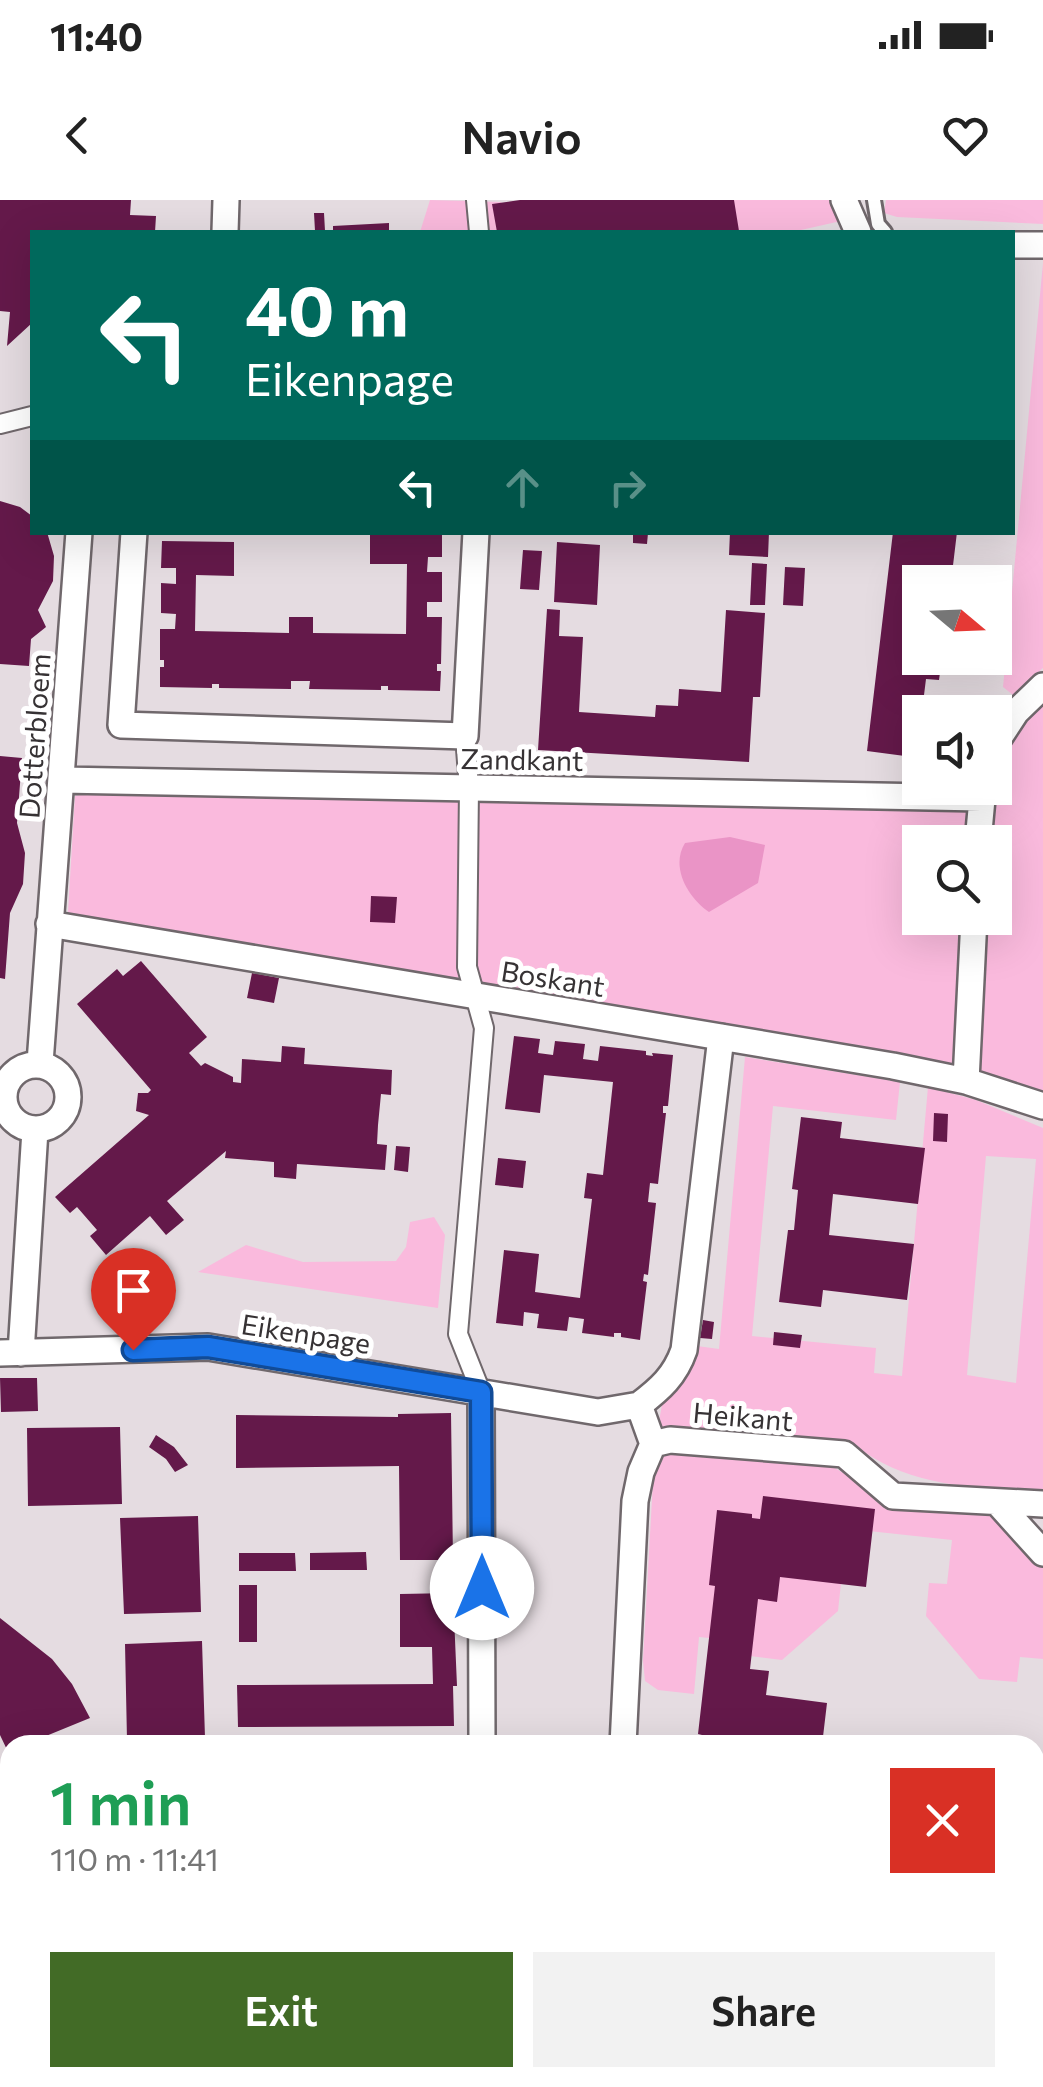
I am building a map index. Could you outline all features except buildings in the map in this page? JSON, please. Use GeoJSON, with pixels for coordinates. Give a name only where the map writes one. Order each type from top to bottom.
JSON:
{"type":"FeatureCollection","features":[{"type":"Feature","properties":{"kind":"street"},"geometry":{"type":"LineString","coordinates":[[225,230],[226,200]]}},
{"type":"Feature","properties":{"kind":"street"},"geometry":{"type":"LineString","coordinates":[[476,200],[479,230]]}},
{"type":"Feature","properties":{"kind":"street"},"geometry":{"type":"LineString","coordinates":[[844,200],[857,230]]}},
{"type":"Feature","properties":{"kind":"street"},"geometry":{"type":"LineString","coordinates":[[1015,245],[1043,244]]}},
{"type":"Feature","properties":{"kind":"street"},"geometry":{"type":"LineString","coordinates":[[0,424],[30,416]]}},
{"type":"Feature","properties":{"kind":"street","name":"Dotterbloem"},"geometry":{"type":"LineString","coordinates":[[40,1064],[79,535]]}},
{"type":"Feature","properties":{"kind":"street","name":"Zandkant"},"geometry":{"type":"LineString","coordinates":[[134,535],[121,724],[465,736],[476,535]]}},
{"type":"Feature","properties":{"kind":"street"},"geometry":{"type":"LineString","coordinates":[[1012,718],[1043,686]]}},
{"type":"Feature","properties":{"kind":"street"},"geometry":{"type":"LineString","coordinates":[[465,736],[469,788],[467,967],[484,1028],[458,1334],[481,1392],[482,1735]]}},
{"type":"Feature","properties":{"kind":"street","name":"Zandkant"},"geometry":{"type":"LineString","coordinates":[[62,780],[902,792]]}},
{"type":"Feature","properties":{"kind":"street","name":"Boskant"},"geometry":{"type":"LineString","coordinates":[[49,924],[966,1081],[1043,1106]]}},
{"type":"Feature","properties":{"kind":"street"},"geometry":{"type":"LineString","coordinates":[[966,1081],[973,935]]}},
{"type":"Feature","properties":{"kind":"street"},"geometry":{"type":"LineString","coordinates":[[623,1735],[635,1501],[652,1444],[639,1406],[677,1369],[684,1350],[721,1037]]}},
{"type":"Feature","properties":{"kind":"street"},"geometry":{"type":"LineString","coordinates":[[40,1064],[58,1071],[68,1088],[68,1109],[55,1125],[35,1130],[15,1123],[4,1105],[5,1084],[18,1068],[40,1064]]}},
{"type":"Feature","properties":{"kind":"street"},"geometry":{"type":"LineString","coordinates":[[10,1353],[35,1130]]}},
{"type":"Feature","properties":{"kind":"street","name":"Eikenpage"},"geometry":{"type":"LineString","coordinates":[[10,1353],[208,1347],[598,1412],[639,1406]]}},
{"type":"Feature","properties":{"kind":"street","name":"Heikant"},"geometry":{"type":"LineString","coordinates":[[652,1444],[670,1440],[844,1454],[893,1496],[1043,1504]]}},
{"type":"Feature","properties":{"kind":"street"},"geometry":{"type":"LineString","coordinates":[[996,1502],[1043,1554]]}},
{"type":"Feature","properties":{"kind":"lane"},"geometry":{"type":"LineString","coordinates":[[874,200],[878,224],[883,230]]}},
{"type":"Feature","properties":{"kind":"shaded area"},"geometry":{"type":"Polygon","coordinates":[[[430,200],[501,202],[512,230],[421,230],[430,200]]]}},
{"type":"Feature","properties":{"kind":"shaded area"},"geometry":{"type":"Polygon","coordinates":[[[547,200],[860,200],[859,209],[850,219],[801,230],[538,230],[530,208],[547,200]]]}},
{"type":"Feature","properties":{"kind":"shaded area"},"geometry":{"type":"Polygon","coordinates":[[[886,200],[1043,200],[1043,224],[897,217],[884,213],[886,200]]]}},
{"type":"Feature","properties":{"kind":"shaded area"},"geometry":{"type":"Polygon","coordinates":[[[1043,263],[1043,668],[1013,695],[1003,687],[1004,675],[1012,675],[1012,592],[1043,263]]]}},
{"type":"Feature","properties":{"kind":"shaded area"},"geometry":{"type":"Polygon","coordinates":[[[1043,695],[1043,1101],[980,1074],[983,935],[1012,935],[1012,825],[991,825],[994,805],[1012,805],[1012,737],[1043,695]]]}},
{"type":"Feature","properties":{"kind":"shaded area"},"geometry":{"type":"Polygon","coordinates":[[[86,793],[972,808],[970,825],[902,825],[902,935],[964,935],[960,1066],[81,917],[68,912],[75,796],[86,793]]]}},
{"type":"Feature","properties":{"kind":"shaded area"},"geometry":{"type":"Polygon","coordinates":[[[730,837],[765,845],[758,883],[709,912],[688,890],[680,872],[681,852],[685,843],[730,837]]]}},
{"type":"Feature","properties":{"kind":"shaded area"},"geometry":{"type":"Polygon","coordinates":[[[745,1057],[900,1082],[896,1120],[773,1106],[752,1336],[876,1348],[874,1373],[902,1376],[928,1087],[976,1100],[1043,1128],[1043,1494],[921,1478],[876,1459],[855,1445],[658,1427],[663,1399],[688,1375],[697,1346],[719,1349],[745,1057]],[[986,1156],[967,1375],[1016,1383],[1036,1159],[986,1156]]]}},
{"type":"Feature","properties":{"kind":"shaded area"},"geometry":{"type":"Polygon","coordinates":[[[434,1217],[445,1235],[438,1308],[198,1272],[246,1245],[303,1262],[396,1261],[406,1247],[410,1222],[434,1217]]]}},
{"type":"Feature","properties":{"kind":"shaded area"},"geometry":{"type":"Polygon","coordinates":[[[666,1450],[830,1465],[860,1483],[999,1513],[1043,1564],[1043,1659],[1020,1657],[1017,1682],[979,1679],[926,1616],[929,1583],[947,1584],[952,1540],[832,1527],[842,1574],[838,1611],[782,1660],[750,1656],[751,1642],[699,1637],[694,1694],[658,1690],[645,1681],[643,1661],[653,1481],[657,1460],[666,1450]]]}},
{"type":"Feature","properties":{"kind":"route"},"geometry":{"type":"LineString","coordinates":[[133,1350],[208,1347],[481,1392],[482,1588]]}}]}
